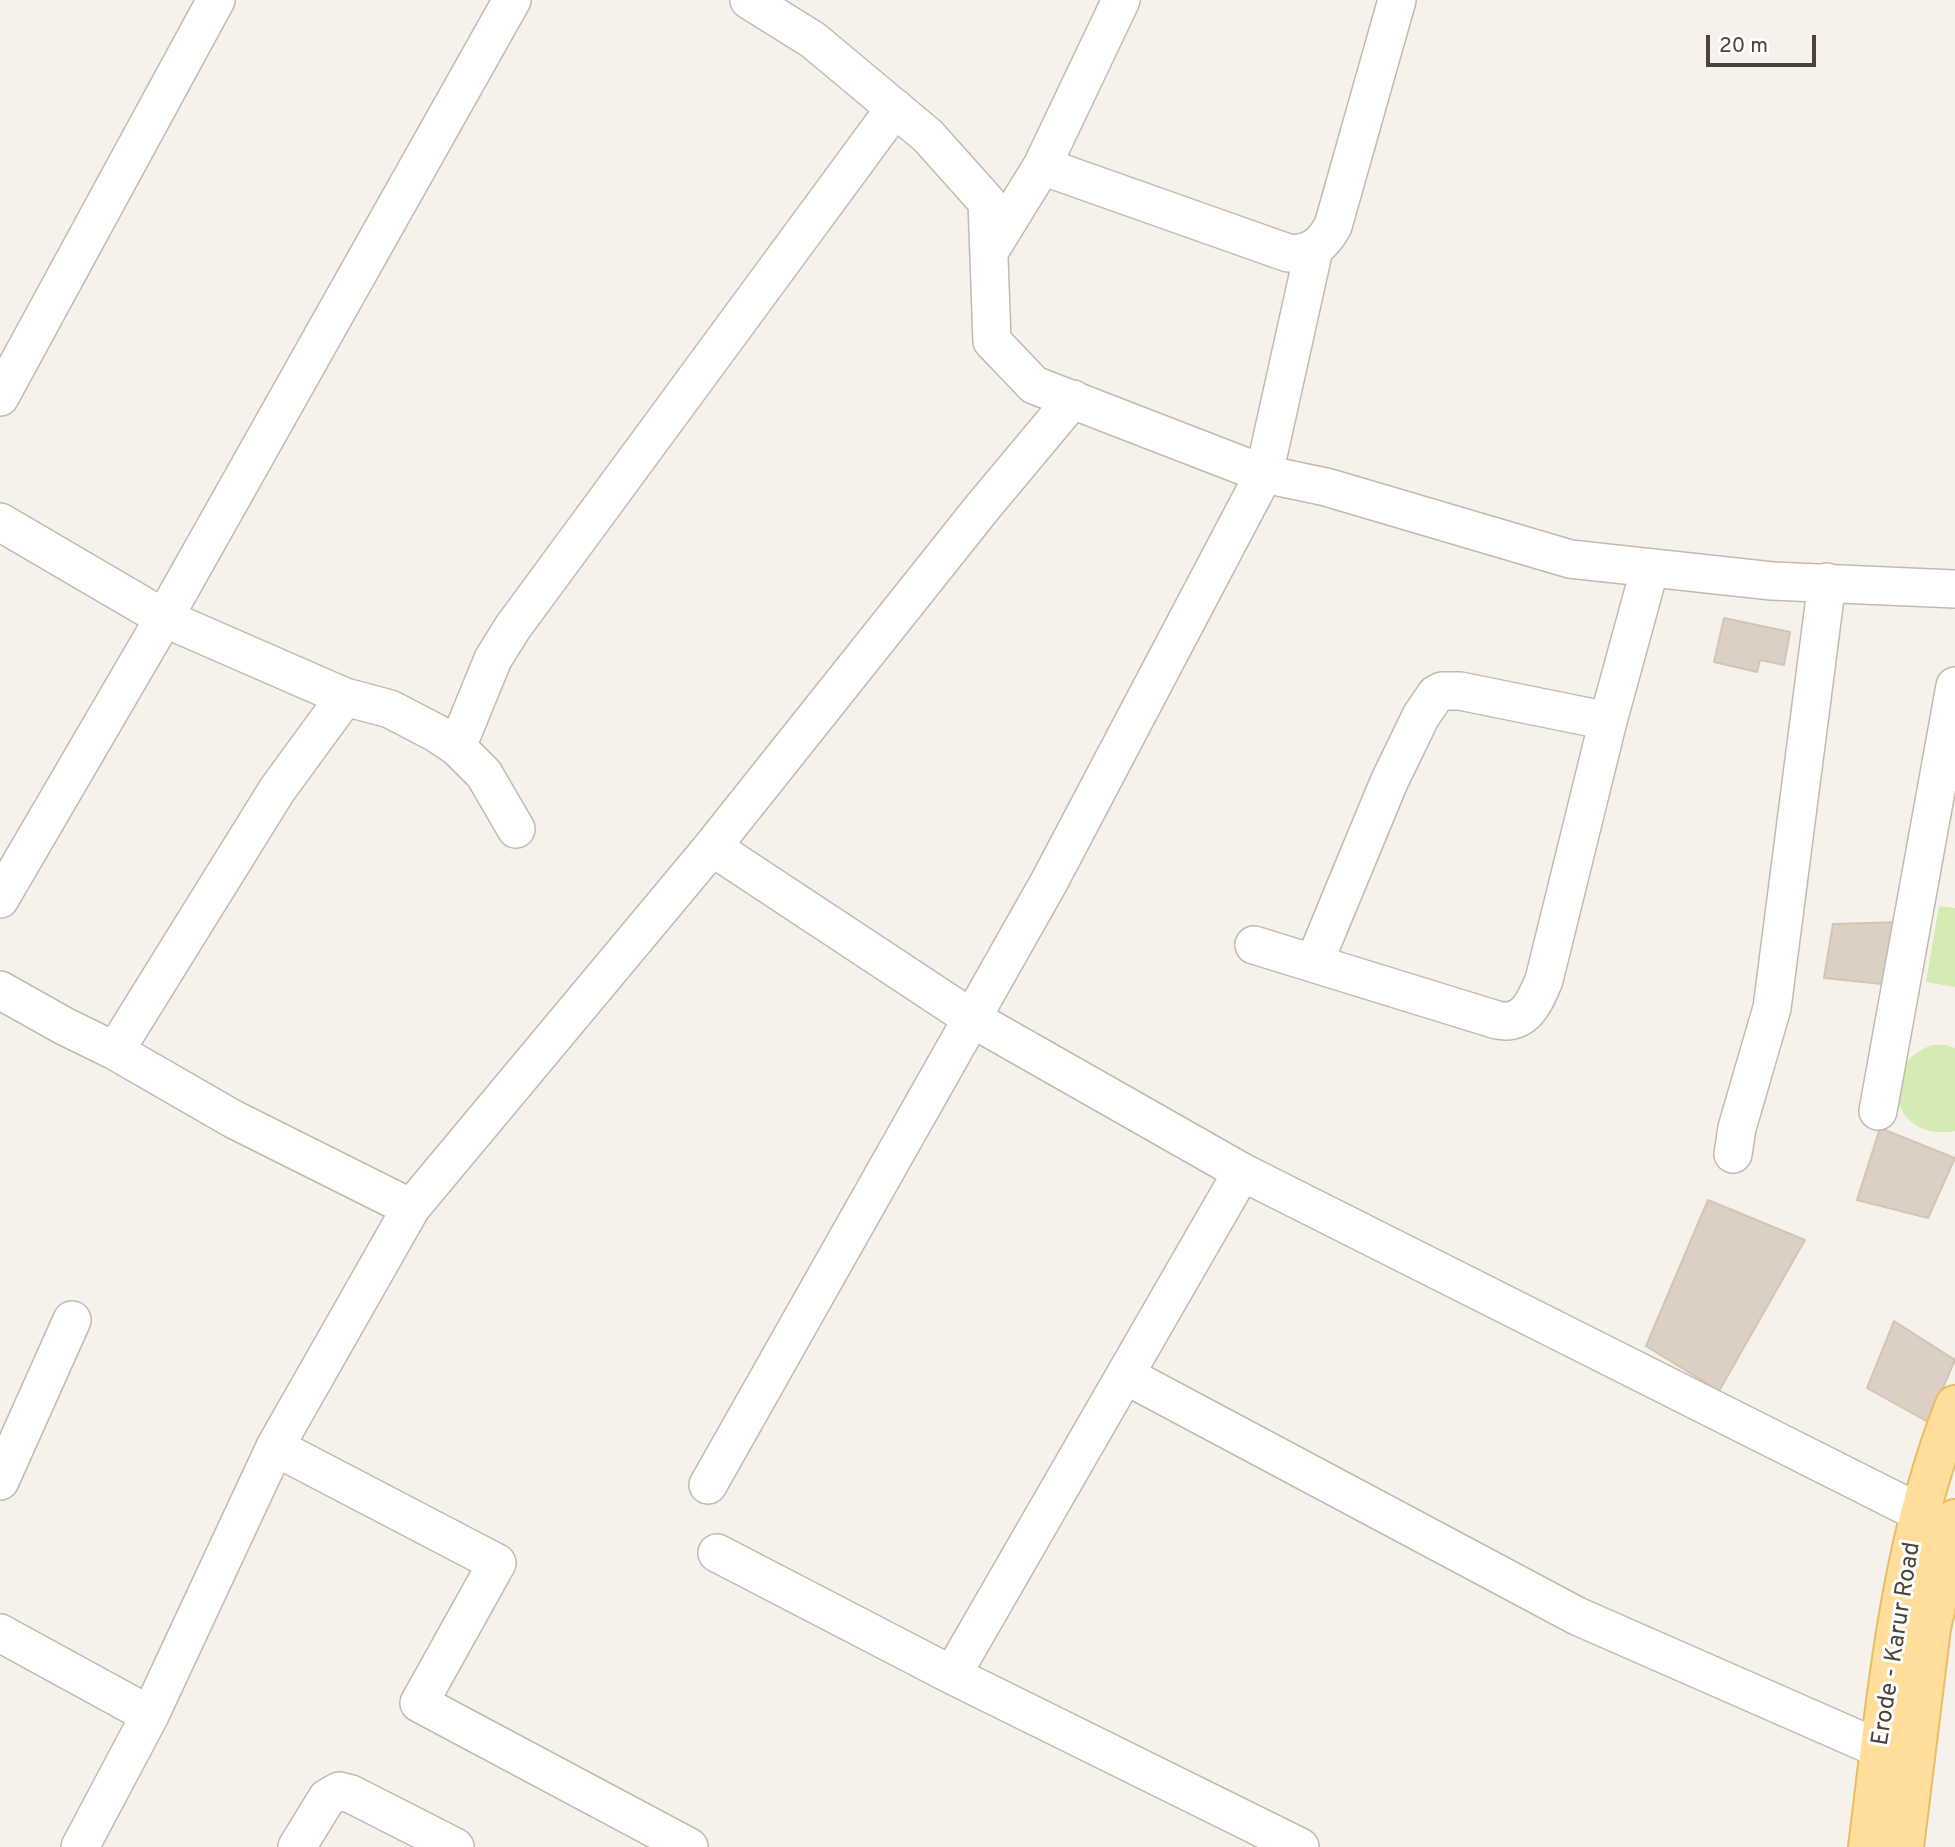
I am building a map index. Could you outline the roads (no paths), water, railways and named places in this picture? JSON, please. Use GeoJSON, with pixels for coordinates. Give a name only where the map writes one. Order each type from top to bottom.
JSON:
{"type":"FeatureCollection","features":[{"type":"Feature","properties":{"kind":"main road","name":"Erode - Karur Road"},"geometry":{"type":"LineString","coordinates":[[1904,1847],[1931,1628],[1942,1437],[1955,1405]]}},
{"type":"Feature","properties":{"kind":"main road","name":"Erode - Karur Road"},"geometry":{"type":"LineString","coordinates":[[1868,1847],[1895,1625],[1937,1516]]}},
{"type":"Feature","properties":{"kind":"street"},"geometry":{"type":"LineString","coordinates":[[0,397],[216,0]]}},
{"type":"Feature","properties":{"kind":"street"},"geometry":{"type":"LineString","coordinates":[[0,899],[164,618],[512,0]]}},
{"type":"Feature","properties":{"kind":"street"},"geometry":{"type":"LineString","coordinates":[[749,0],[813,40],[928,136],[987,202],[992,341],[1034,385],[1264,474],[1326,486],[1570,559],[1772,581],[1955,589]]}},
{"type":"Feature","properties":{"kind":"street"},"geometry":{"type":"LineString","coordinates":[[989,252],[1042,166],[1121,0]]}},
{"type":"Feature","properties":{"kind":"street"},"geometry":{"type":"LineString","coordinates":[[1042,166],[1288,253],[1301,254],[1314,249],[1328,236],[1333,226],[1397,0]]}},
{"type":"Feature","properties":{"kind":"street"},"geometry":{"type":"LineString","coordinates":[[457,747],[493,659],[513,627],[895,108]]}},
{"type":"Feature","properties":{"kind":"street"},"geometry":{"type":"LineString","coordinates":[[708,1485],[1049,882],[1264,474],[1314,249]]}},
{"type":"Feature","properties":{"kind":"street"},"geometry":{"type":"LineString","coordinates":[[80,1847],[150,1715],[275,1447],[411,1208],[712,847],[973,519],[1073,399]]}},
{"type":"Feature","properties":{"kind":"street"},"geometry":{"type":"LineString","coordinates":[[0,522],[164,618],[345,696],[390,709],[436,733],[457,747],[484,774],[516,829]]}},
{"type":"Feature","properties":{"kind":"street"},"geometry":{"type":"LineString","coordinates":[[1254,945],[1497,1020],[1506,1022],[1520,1019],[1533,1004],[1544,980],[1608,721],[1650,568]]}},
{"type":"Feature","properties":{"kind":"street"},"geometry":{"type":"LineString","coordinates":[[1733,1154],[1737,1128],[1772,1008],[1827,582]]}},
{"type":"Feature","properties":{"kind":"street"},"geometry":{"type":"LineString","coordinates":[[1878,1111],[1955,686]]}},
{"type":"Feature","properties":{"kind":"street"},"geometry":{"type":"LineString","coordinates":[[1314,963],[1389,782],[1421,716],[1436,694],[1460,691],[1608,721]]}},
{"type":"Feature","properties":{"kind":"street"},"geometry":{"type":"LineString","coordinates":[[115,1051],[277,790],[345,696]]}},
{"type":"Feature","properties":{"kind":"street"},"geometry":{"type":"LineString","coordinates":[[712,847],[971,1018],[1242,1172],[1937,1516]]}},
{"type":"Feature","properties":{"kind":"street"},"geometry":{"type":"LineString","coordinates":[[0,990],[115,1051],[233,1119],[411,1208]]}},
{"type":"Feature","properties":{"kind":"street"},"geometry":{"type":"LineString","coordinates":[[952,1675],[1242,1172]]}},
{"type":"Feature","properties":{"kind":"street"},"geometry":{"type":"LineString","coordinates":[[0,1481],[72,1320]]}},
{"type":"Feature","properties":{"kind":"street"},"geometry":{"type":"LineString","coordinates":[[1125,1375],[1577,1616],[1880,1749]]}},
{"type":"Feature","properties":{"kind":"street"},"geometry":{"type":"LineString","coordinates":[[275,1447],[498,1563],[419,1703],[690,1847]]}},
{"type":"Feature","properties":{"kind":"street"},"geometry":{"type":"LineString","coordinates":[[717,1553],[952,1675],[1300,1847]]}},
{"type":"Feature","properties":{"kind":"street"},"geometry":{"type":"LineString","coordinates":[[0,1633],[150,1715]]}},
{"type":"Feature","properties":{"kind":"street"},"geometry":{"type":"LineString","coordinates":[[297,1847],[327,1798],[339,1791],[351,1794],[455,1847]]}}]}
